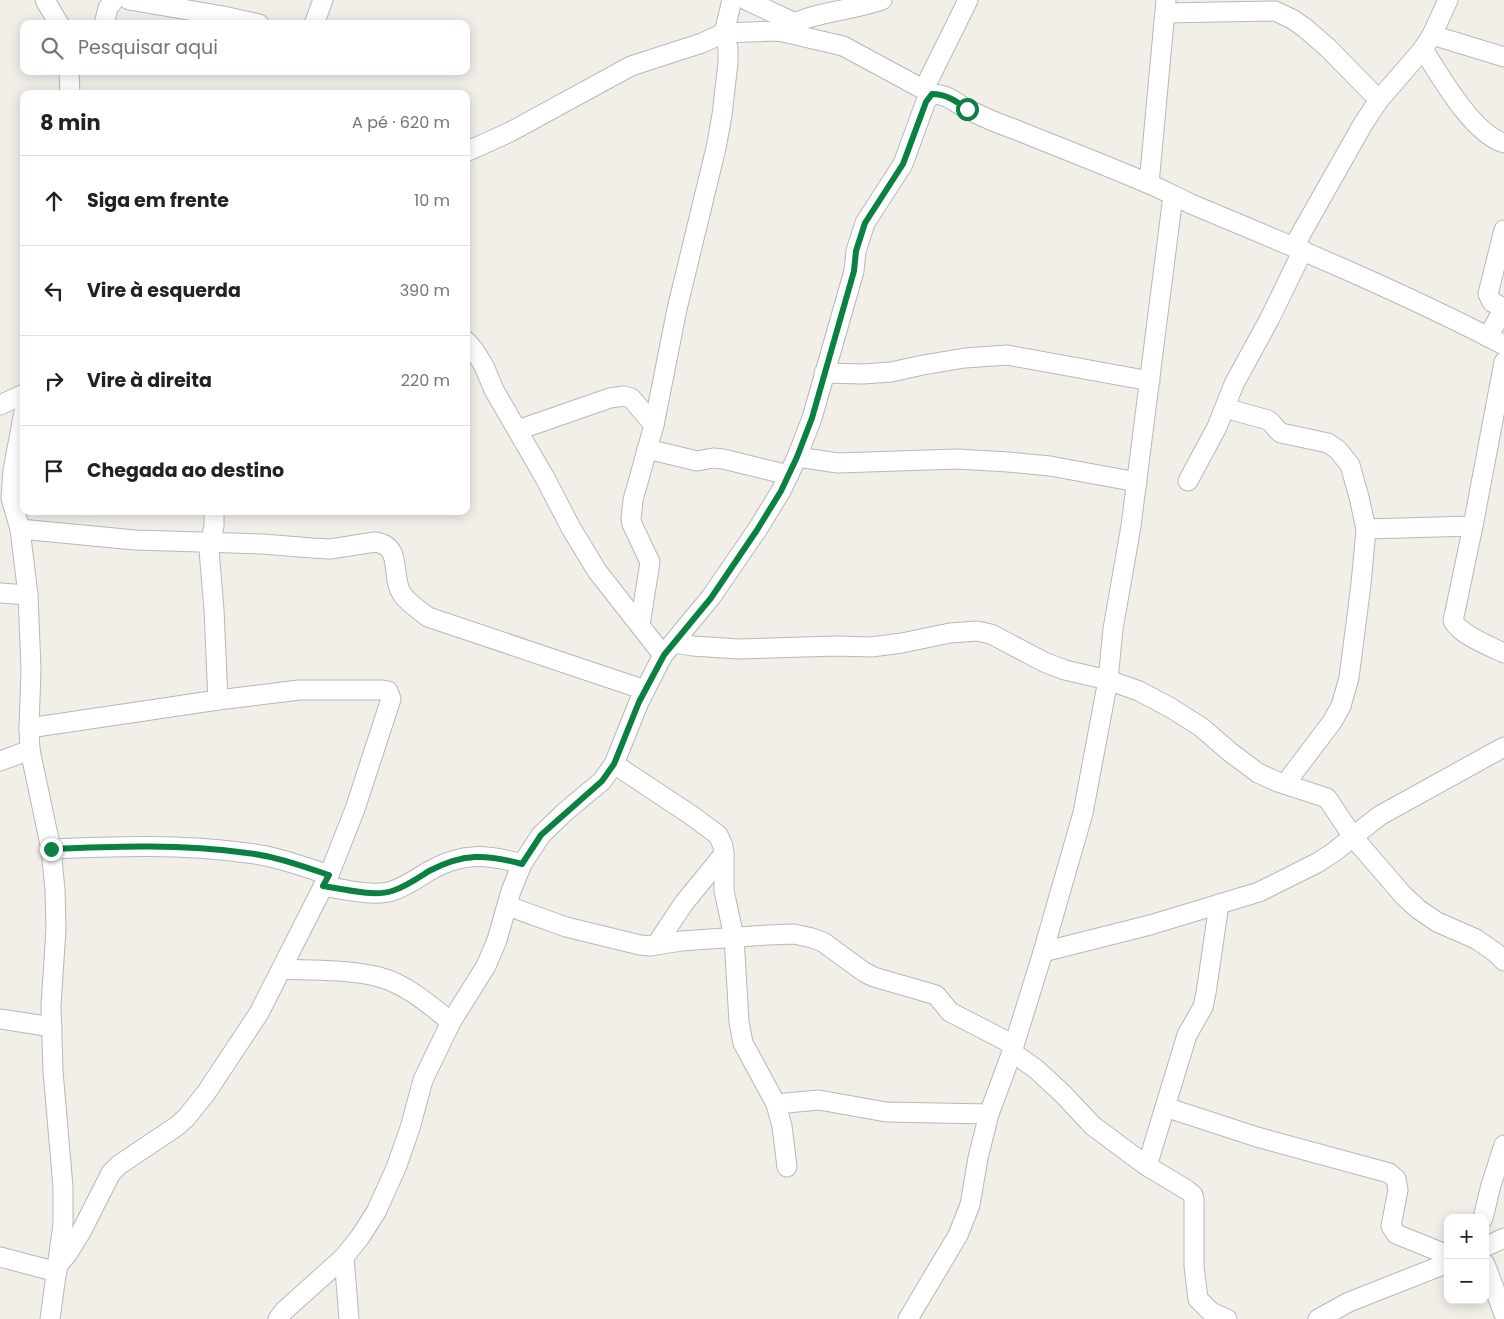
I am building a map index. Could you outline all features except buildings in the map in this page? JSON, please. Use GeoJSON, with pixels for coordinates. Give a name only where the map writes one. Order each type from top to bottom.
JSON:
{"type":"FeatureCollection","features":[{"type":"Feature","properties":{"kind":"street"},"geometry":{"type":"LineString","coordinates":[[46,0],[57,20]]}},
{"type":"Feature","properties":{"kind":"street"},"geometry":{"type":"LineString","coordinates":[[105,20],[108,8],[114,0]]}},
{"type":"Feature","properties":{"kind":"street"},"geometry":{"type":"LineString","coordinates":[[129,0],[240,20]]}},
{"type":"Feature","properties":{"kind":"street"},"geometry":{"type":"LineString","coordinates":[[316,20],[323,0]]}},
{"type":"Feature","properties":{"kind":"street"},"geometry":{"type":"LineString","coordinates":[[640,625],[650,562],[631,519],[633,500],[654,425],[676,309],[706,191],[722,115],[728,63],[728,48],[724,33],[732,0]]}},
{"type":"Feature","properties":{"kind":"street"},"geometry":{"type":"LineString","coordinates":[[746,0],[786,27],[843,46],[928,92],[947,96],[967,109],[1298,248],[1410,298],[1496,341],[1504,308],[1492,302],[1488,294],[1504,230]]}},
{"type":"Feature","properties":{"kind":"street"},"geometry":{"type":"LineString","coordinates":[[470,150],[510,132],[630,66],[702,43],[724,33],[786,27],[807,17],[882,0]]}},
{"type":"Feature","properties":{"kind":"street"},"geometry":{"type":"LineString","coordinates":[[278,1319],[284,1311],[344,1256],[376,1212],[396,1168],[410,1128],[423,1080],[451,1022],[486,966],[497,940],[522,864],[541,835],[602,781],[614,764],[645,690],[669,649],[696,618],[730,571],[757,530],[789,475],[812,418],[854,271],[860,234],[903,164],[928,92],[968,0]]}},
{"type":"Feature","properties":{"kind":"street"},"geometry":{"type":"LineString","coordinates":[[1188,482],[1217,427],[1234,384],[1270,318],[1298,248],[1379,100],[1428,42],[1448,0]]}},
{"type":"Feature","properties":{"kind":"street"},"geometry":{"type":"LineString","coordinates":[[1149,184],[1165,7],[1275,11],[1292,18],[1328,48],[1379,100]]}},
{"type":"Feature","properties":{"kind":"street"},"geometry":{"type":"LineString","coordinates":[[1428,42],[1504,57]]}},
{"type":"Feature","properties":{"kind":"street"},"geometry":{"type":"LineString","coordinates":[[1428,42],[1450,94],[1490,137],[1504,143]]}},
{"type":"Feature","properties":{"kind":"street"},"geometry":{"type":"LineString","coordinates":[[69,75],[70,90]]}},
{"type":"Feature","properties":{"kind":"street"},"geometry":{"type":"LineString","coordinates":[[908,1319],[961,1228],[970,1205],[978,1158],[989,1114],[1013,1048],[1044,952],[1083,814],[1108,680],[1113,629],[1131,526],[1174,196]]}},
{"type":"Feature","properties":{"kind":"street"},"geometry":{"type":"LineString","coordinates":[[470,346],[484,366],[494,390],[597,571],[640,625],[669,649],[693,646],[738,649],[837,646],[871,647],[950,633],[977,631],[990,634],[1044,662],[1065,670],[1108,680],[1139,691],[1201,727],[1258,773],[1327,798],[1353,837],[1403,896],[1437,922],[1476,939],[1504,961]]}},
{"type":"Feature","properties":{"kind":"street"},"geometry":{"type":"LineString","coordinates":[[824,373],[863,374],[891,372],[965,358],[1007,355],[1150,381]]}},
{"type":"Feature","properties":{"kind":"street"},"geometry":{"type":"LineString","coordinates":[[1504,362],[1453,622],[1456,627],[1504,652]]}},
{"type":"Feature","properties":{"kind":"street"},"geometry":{"type":"LineString","coordinates":[[0,405],[20,396]]}},
{"type":"Feature","properties":{"kind":"street"},"geometry":{"type":"LineString","coordinates":[[518,430],[610,398],[624,396],[631,398],[654,425]]}},
{"type":"Feature","properties":{"kind":"street"},"geometry":{"type":"LineString","coordinates":[[1225,408],[1268,420],[1281,433],[1328,443],[1338,450],[1350,465],[1366,529],[1349,678],[1341,706],[1332,722],[1285,784]]}},
{"type":"Feature","properties":{"kind":"street"},"geometry":{"type":"LineString","coordinates":[[20,433],[13,470],[6,492],[20,529],[28,595],[30,750],[51,849],[55,890],[56,929],[51,1006],[54,1080],[63,1187],[63,1224],[50,1319]]}},
{"type":"Feature","properties":{"kind":"street"},"geometry":{"type":"LineString","coordinates":[[647,449],[697,461],[713,458],[723,459],[789,475]]}},
{"type":"Feature","properties":{"kind":"street"},"geometry":{"type":"LineString","coordinates":[[797,457],[838,463],[957,459],[1008,462],[1050,466],[1137,482]]}},
{"type":"Feature","properties":{"kind":"street"},"geometry":{"type":"LineString","coordinates":[[214,515],[214,526],[209,550],[218,700]]}},
{"type":"Feature","properties":{"kind":"street"},"geometry":{"type":"LineString","coordinates":[[1366,529],[1473,526]]}},
{"type":"Feature","properties":{"kind":"street"},"geometry":{"type":"LineString","coordinates":[[20,529],[135,540],[211,542],[330,549],[375,542],[381,543],[389,548],[393,554],[401,593],[428,617],[645,690]]}},
{"type":"Feature","properties":{"kind":"street"},"geometry":{"type":"LineString","coordinates":[[0,593],[28,595]]}},
{"type":"Feature","properties":{"kind":"street"},"geometry":{"type":"LineString","coordinates":[[29,728],[299,690],[382,690],[388,691],[391,699],[355,809],[326,881],[259,1013],[206,1094],[186,1118],[119,1165],[111,1173],[81,1232],[58,1268]]}},
{"type":"Feature","properties":{"kind":"street"},"geometry":{"type":"LineString","coordinates":[[1044,952],[1150,925],[1259,892],[1317,863],[1378,816],[1504,748]]}},
{"type":"Feature","properties":{"kind":"street"},"geometry":{"type":"LineString","coordinates":[[0,761],[30,750]]}},
{"type":"Feature","properties":{"kind":"street"},"geometry":{"type":"LineString","coordinates":[[614,764],[718,835],[723,846],[724,891],[734,937],[739,1022],[743,1043],[776,1104],[781,1120],[787,1167]]}},
{"type":"Feature","properties":{"kind":"street"},"geometry":{"type":"LineString","coordinates":[[51,849],[194,847],[249,853],[300,866],[326,881],[374,893],[391,891],[434,868],[466,857],[489,857],[522,864]]}},
{"type":"Feature","properties":{"kind":"street"},"geometry":{"type":"LineString","coordinates":[[656,945],[684,903],[724,854]]}},
{"type":"Feature","properties":{"kind":"street"},"geometry":{"type":"LineString","coordinates":[[1146,1166],[1187,1034],[1203,1007],[1219,904]]}},
{"type":"Feature","properties":{"kind":"street"},"geometry":{"type":"LineString","coordinates":[[508,906],[566,927],[640,945],[794,934],[823,942],[864,972],[936,995],[950,1012],[1013,1048],[1063,1094],[1093,1126],[1146,1166],[1193,1195],[1194,1266],[1198,1299],[1210,1312],[1227,1319]]}},
{"type":"Feature","properties":{"kind":"street"},"geometry":{"type":"LineString","coordinates":[[282,969],[350,972],[380,977],[424,1000],[451,1022]]}},
{"type":"Feature","properties":{"kind":"street"},"geometry":{"type":"LineString","coordinates":[[0,1019],[52,1027]]}},
{"type":"Feature","properties":{"kind":"street"},"geometry":{"type":"LineString","coordinates":[[776,1104],[820,1100],[886,1112],[989,1114]]}},
{"type":"Feature","properties":{"kind":"street"},"geometry":{"type":"LineString","coordinates":[[1164,1107],[1257,1137],[1389,1173],[1396,1179],[1398,1190],[1391,1226],[1396,1234],[1444,1253]]}},
{"type":"Feature","properties":{"kind":"street"},"geometry":{"type":"LineString","coordinates":[[1483,1214],[1490,1185],[1504,1145]]}},
{"type":"Feature","properties":{"kind":"street"},"geometry":{"type":"LineString","coordinates":[[1489,1245],[1504,1238]]}},
{"type":"Feature","properties":{"kind":"street"},"geometry":{"type":"LineString","coordinates":[[344,1256],[349,1319]]}},
{"type":"Feature","properties":{"kind":"street"},"geometry":{"type":"LineString","coordinates":[[0,1257],[58,1268]]}},
{"type":"Feature","properties":{"kind":"street"},"geometry":{"type":"LineString","coordinates":[[1318,1319],[1349,1302],[1444,1265]]}},
{"type":"Feature","properties":{"kind":"street"},"geometry":{"type":"LineString","coordinates":[[1489,1275],[1504,1314]]}},
{"type":"Feature","properties":{"kind":"route"},"geometry":{"type":"LineString","coordinates":[[51,849],[194,847],[249,853],[329,875],[323,886],[374,893],[391,891],[434,868],[466,857],[480,856],[522,864],[541,835],[602,781],[614,764],[639,702],[664,655],[711,598],[781,491],[812,418],[854,271],[860,234],[903,164],[926,102],[932,94],[941,94],[953,99],[967,109]]}}]}
